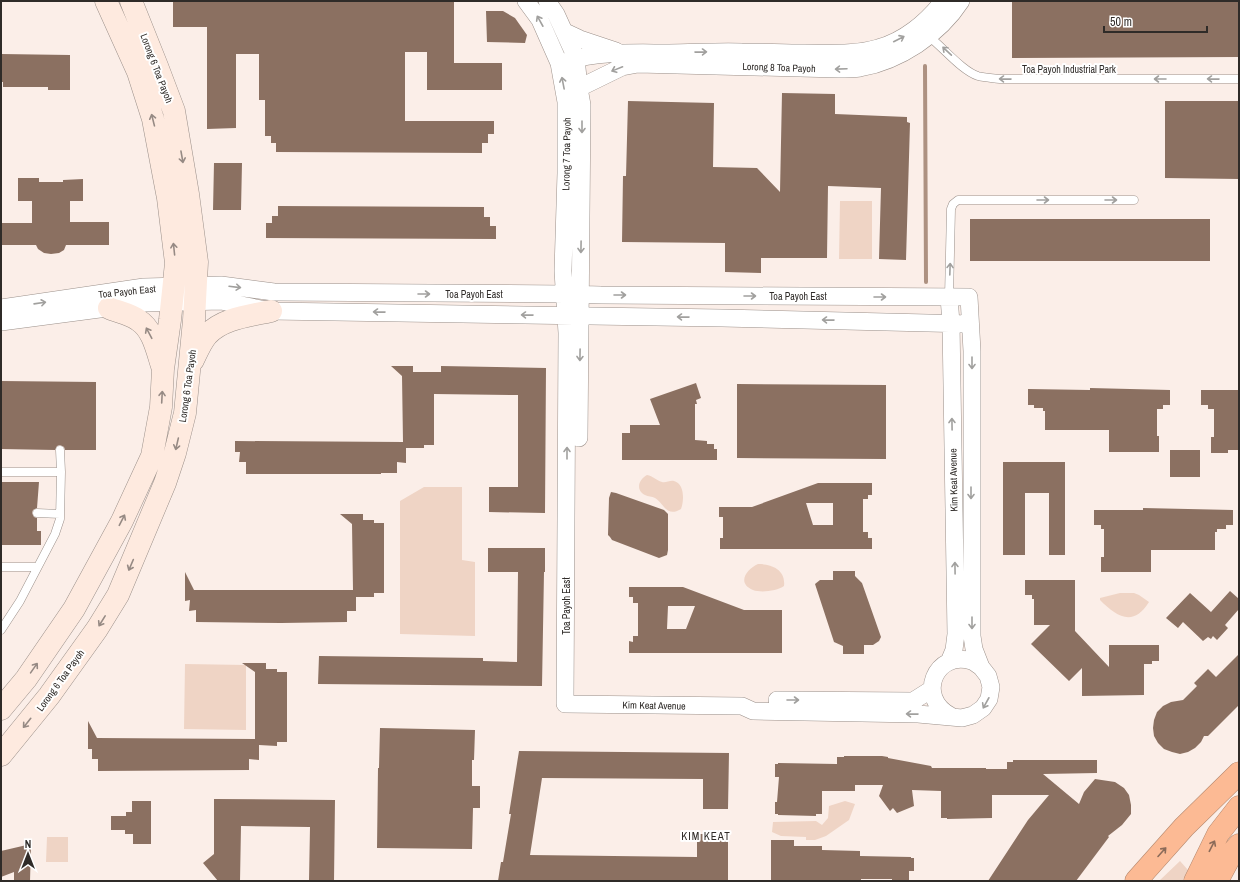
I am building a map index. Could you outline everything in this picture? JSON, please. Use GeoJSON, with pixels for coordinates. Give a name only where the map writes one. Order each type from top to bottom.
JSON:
{"type":"FeatureCollection","features":[{"type":"Feature","properties":{"kind":"highway"},"geometry":{"type":"LineString","coordinates":[[1136,881],[1184,827],[1239,773]]}},
{"type":"Feature","properties":{"kind":"highway"},"geometry":{"type":"LineString","coordinates":[[1195,881],[1218,834],[1239,807]]}},
{"type":"Feature","properties":{"kind":"highway"},"geometry":{"type":"LineString","coordinates":[[1217,881],[1236,849]]}},
{"type":"Feature","properties":{"kind":"main road","name":"Lorong 6 Toa Payoh"},"geometry":{"type":"LineString","coordinates":[[1,709],[26,679],[74,609],[122,521],[152,456],[161,407],[163,370],[176,263],[168,198],[153,119],[138,72],[106,1]]}},
{"type":"Feature","properties":{"kind":"main road","name":"Lorong 6 Toa Payoh"},"geometry":{"type":"LineString","coordinates":[[1,755],[49,696],[97,629],[118,595],[165,483],[175,453],[185,413],[196,294],[197,262],[188,194],[174,111],[131,1]]}},
{"type":"Feature","properties":{"kind":"main road"},"geometry":{"type":"LineString","coordinates":[[109,308],[138,320],[144,325],[150,332],[163,370]]}},
{"type":"Feature","properties":{"kind":"main road"},"geometry":{"type":"LineString","coordinates":[[190,364],[207,336],[221,324],[271,311]]}},
{"type":"Feature","properties":{"kind":"street","name":"Lorong 7 Toa Payoh"},"geometry":{"type":"LineString","coordinates":[[526,1],[540,20],[559,63],[566,102],[566,173],[563,271],[573,295]]}},
{"type":"Feature","properties":{"kind":"street","name":"Lorong 7 Toa Payoh"},"geometry":{"type":"LineString","coordinates":[[547,1],[556,14],[576,58],[582,105],[573,316]]}},
{"type":"Feature","properties":{"kind":"street","name":"Lorong 8 Toa Payoh"},"geometry":{"type":"LineString","coordinates":[[579,88],[622,67],[638,64],[838,69],[859,68],[880,62],[909,50],[923,32],[943,1]]}},
{"type":"Feature","properties":{"kind":"street","name":"Lorong 8 Toa Payoh"},"geometry":{"type":"LineString","coordinates":[[559,63],[576,58],[622,52],[862,52],[879,48],[900,39],[923,32],[954,11],[961,1]]}},
{"type":"Feature","properties":{"kind":"street"},"geometry":{"type":"LineString","coordinates":[[565,32],[580,40],[622,52]]}},
{"type":"Feature","properties":{"kind":"street","name":"Toa Payoh East"},"geometry":{"type":"LineString","coordinates":[[1,322],[145,303],[173,295],[196,294],[221,285],[274,292],[969,297],[970,324],[271,311],[221,301],[196,294]]}},
{"type":"Feature","properties":{"kind":"street","name":"Toa Payoh East"},"geometry":{"type":"LineString","coordinates":[[1,308],[144,287],[173,295]]}},
{"type":"Feature","properties":{"kind":"street","name":"Kim Keat Avenue"},"geometry":{"type":"LineString","coordinates":[[742,706],[753,700],[913,701],[932,689],[934,678],[940,668],[949,662],[954,650],[956,634],[951,323],[949,297]]}},
{"type":"Feature","properties":{"kind":"street","name":"Toa Payoh East"},"geometry":{"type":"LineString","coordinates":[[571,704],[567,340],[573,316]]}},
{"type":"Feature","properties":{"kind":"street","name":"Toa Payoh East"},"geometry":{"type":"LineString","coordinates":[[571,704],[577,546],[573,316]]}},
{"type":"Feature","properties":{"kind":"street","name":"Kim Keat Avenue"},"geometry":{"type":"LineString","coordinates":[[571,704],[742,706],[752,711],[918,714],[962,718],[973,715],[983,708],[989,699],[991,687],[988,676],[981,667],[974,649],[972,636],[972,352],[970,324]]}},
{"type":"Feature","properties":{"kind":"street"},"geometry":{"type":"LineString","coordinates":[[949,662],[960,659],[972,661],[981,667]]}},
{"type":"Feature","properties":{"kind":"street"},"geometry":{"type":"LineString","coordinates":[[932,689],[933,698],[937,705],[943,712],[951,716]]}},
{"type":"Feature","properties":{"kind":"lane","name":"Toa Payoh Industrial Park"},"geometry":{"type":"LineString","coordinates":[[923,32],[963,68],[978,76],[1000,79],[1239,79]]}},
{"type":"Feature","properties":{"kind":"lane"},"geometry":{"type":"LineString","coordinates":[[949,297],[951,209],[958,200],[1134,200]]}},
{"type":"Feature","properties":{"kind":"lane"},"geometry":{"type":"LineString","coordinates":[[1,630],[20,601],[55,534],[60,519],[60,450]]}},
{"type":"Feature","properties":{"kind":"lane"},"geometry":{"type":"LineString","coordinates":[[1,472],[61,472]]}},
{"type":"Feature","properties":{"kind":"lane"},"geometry":{"type":"LineString","coordinates":[[37,513],[60,514]]}},
{"type":"Feature","properties":{"kind":"lane"},"geometry":{"type":"LineString","coordinates":[[1,567],[37,567]]}},
{"type":"Feature","properties":{"kind":"shaded area"},"geometry":{"type":"Polygon","coordinates":[[[840,201],[872,201],[872,259],[839,259],[840,201]]]}},
{"type":"Feature","properties":{"kind":"shaded area"},"geometry":{"type":"Polygon","coordinates":[[[647,475],[662,482],[674,481],[678,483],[683,493],[681,509],[672,512],[669,511],[655,498],[646,496],[642,493],[639,485],[642,479],[647,475]]]}},
{"type":"Feature","properties":{"kind":"shaded area"},"geometry":{"type":"Polygon","coordinates":[[[424,487],[462,487],[462,560],[475,562],[475,636],[400,634],[400,501],[424,487]]]}},
{"type":"Feature","properties":{"kind":"shaded area"},"geometry":{"type":"Polygon","coordinates":[[[758,564],[772,566],[777,569],[783,575],[784,586],[773,590],[764,591],[756,591],[748,587],[745,584],[745,576],[750,569],[758,564]]]}},
{"type":"Feature","properties":{"kind":"shaded area"},"geometry":{"type":"Polygon","coordinates":[[[1120,593],[1134,593],[1149,602],[1137,615],[1124,617],[1112,611],[1100,600],[1100,598],[1120,593]]]}},
{"type":"Feature","properties":{"kind":"shaded area"},"geometry":{"type":"Polygon","coordinates":[[[185,664],[246,665],[246,730],[184,729],[185,664]]]}},
{"type":"Feature","properties":{"kind":"shaded area"},"geometry":{"type":"Polygon","coordinates":[[[845,801],[855,804],[849,820],[826,836],[815,840],[806,840],[806,837],[781,836],[772,832],[773,822],[816,821],[822,825],[828,818],[829,806],[845,801]]]}},
{"type":"Feature","properties":{"kind":"shaded area"},"geometry":{"type":"Polygon","coordinates":[[[47,837],[68,837],[68,862],[46,862],[47,837]]]}},
{"type":"Feature","properties":{"kind":"shaded area"},"geometry":{"type":"Polygon","coordinates":[[[1180,861],[1188,870],[1184,881],[1159,881],[1180,861]]]}},
{"type":"Feature","properties":{"kind":"building"},"geometry":{"type":"Polygon","coordinates":[[[173,1],[454,1],[454,63],[502,63],[502,90],[427,90],[427,52],[405,52],[405,121],[494,121],[494,134],[488,134],[488,143],[482,143],[482,153],[276,152],[276,143],[271,143],[271,136],[265,136],[265,100],[259,100],[259,54],[236,54],[236,128],[207,129],[207,27],[173,27],[173,1]]]}},
{"type":"Feature","properties":{"kind":"building"},"geometry":{"type":"Polygon","coordinates":[[[1012,1],[1239,1],[1239,57],[1012,58],[1012,1]]]}},
{"type":"Feature","properties":{"kind":"building"},"geometry":{"type":"Polygon","coordinates":[[[486,11],[503,11],[515,18],[527,35],[525,43],[487,42],[486,11]]]}},
{"type":"Feature","properties":{"kind":"building"},"geometry":{"type":"Polygon","coordinates":[[[1,54],[70,55],[70,90],[48,90],[48,87],[3,87],[3,82],[1,82],[1,54]]]}},
{"type":"Feature","properties":{"kind":"building"},"geometry":{"type":"Polygon","coordinates":[[[782,93],[835,94],[835,114],[907,117],[907,122],[910,123],[906,260],[879,259],[881,188],[828,186],[827,258],[761,258],[761,273],[725,272],[725,243],[622,242],[623,176],[626,176],[628,101],[714,103],[713,167],[757,168],[780,192],[782,93]]]}},
{"type":"Feature","properties":{"kind":"building"},"geometry":{"type":"Polygon","coordinates":[[[1165,101],[1239,101],[1239,179],[1165,178],[1165,101]]]}},
{"type":"Feature","properties":{"kind":"building"},"geometry":{"type":"Polygon","coordinates":[[[214,163],[242,163],[241,210],[213,210],[214,163]]]}},
{"type":"Feature","properties":{"kind":"building"},"geometry":{"type":"Polygon","coordinates":[[[18,178],[39,178],[39,182],[63,182],[63,180],[83,179],[83,201],[70,201],[70,222],[109,222],[109,245],[66,245],[64,250],[59,253],[51,254],[44,253],[38,249],[36,245],[1,245],[1,223],[32,223],[32,201],[18,201],[18,178]]]}},
{"type":"Feature","properties":{"kind":"building"},"geometry":{"type":"Polygon","coordinates":[[[278,206],[484,207],[484,217],[490,217],[490,226],[496,226],[496,239],[266,238],[266,223],[272,223],[272,216],[278,216],[278,206]]]}},
{"type":"Feature","properties":{"kind":"building"},"geometry":{"type":"Polygon","coordinates":[[[970,219],[1210,219],[1210,261],[970,261],[970,219]]]}},
{"type":"Feature","properties":{"kind":"building"},"geometry":{"type":"Polygon","coordinates":[[[391,366],[413,366],[413,372],[441,372],[441,366],[546,368],[545,513],[489,512],[489,487],[518,487],[518,395],[434,394],[434,445],[424,445],[424,448],[406,448],[406,463],[397,462],[397,473],[246,474],[246,462],[239,462],[240,452],[235,452],[235,441],[403,442],[402,376],[391,366]]]}},
{"type":"Feature","properties":{"kind":"building"},"geometry":{"type":"Polygon","coordinates":[[[1,381],[96,382],[96,450],[65,450],[64,447],[60,445],[57,446],[55,450],[1,449],[1,381]]]}},
{"type":"Feature","properties":{"kind":"building"},"geometry":{"type":"Polygon","coordinates":[[[696,383],[701,398],[696,400],[697,404],[695,404],[695,440],[707,441],[707,444],[714,444],[714,449],[717,449],[717,460],[622,460],[622,433],[630,433],[630,425],[660,425],[650,399],[696,383]]]}},
{"type":"Feature","properties":{"kind":"building"},"geometry":{"type":"Polygon","coordinates":[[[737,384],[886,385],[886,459],[737,458],[737,384]]]}},
{"type":"Feature","properties":{"kind":"building"},"geometry":{"type":"Polygon","coordinates":[[[1090,388],[1170,390],[1170,405],[1163,405],[1163,409],[1157,409],[1157,436],[1159,436],[1159,452],[1109,452],[1109,430],[1045,430],[1045,411],[1043,411],[1043,408],[1034,408],[1034,405],[1028,405],[1028,389],[1090,390],[1090,388]]]}},
{"type":"Feature","properties":{"kind":"building"},"geometry":{"type":"Polygon","coordinates":[[[1201,390],[1239,390],[1239,450],[1228,450],[1228,453],[1211,453],[1211,437],[1214,437],[1214,409],[1208,409],[1208,405],[1201,405],[1201,390]]]}},
{"type":"Feature","properties":{"kind":"building"},"geometry":{"type":"Polygon","coordinates":[[[1170,450],[1200,450],[1200,477],[1170,477],[1170,450]]]}},
{"type":"Feature","properties":{"kind":"building"},"geometry":{"type":"Polygon","coordinates":[[[1003,462],[1065,462],[1065,555],[1049,555],[1049,493],[1025,493],[1025,555],[1003,555],[1003,462]]]}},
{"type":"Feature","properties":{"kind":"building"},"geometry":{"type":"Polygon","coordinates":[[[1,482],[39,482],[37,508],[33,510],[32,513],[34,517],[37,518],[37,531],[41,531],[41,545],[1,545],[1,482]]]}},
{"type":"Feature","properties":{"kind":"building"},"geometry":{"type":"Polygon","coordinates":[[[818,483],[872,483],[872,495],[868,495],[868,499],[863,499],[863,532],[868,532],[868,538],[872,538],[872,549],[720,549],[720,538],[723,538],[723,517],[719,517],[719,507],[752,507],[818,483]],[[806,503],[813,525],[833,525],[833,503],[806,503]]]}},
{"type":"Feature","properties":{"kind":"building"},"geometry":{"type":"Polygon","coordinates":[[[611,492],[664,510],[668,514],[667,555],[659,558],[612,540],[608,535],[609,498],[611,492]]]}},
{"type":"Feature","properties":{"kind":"building"},"geometry":{"type":"Polygon","coordinates":[[[1143,508],[1233,510],[1233,525],[1226,525],[1226,529],[1217,529],[1217,532],[1215,532],[1215,550],[1151,550],[1151,572],[1101,572],[1101,557],[1104,557],[1104,529],[1101,529],[1101,525],[1094,525],[1094,510],[1143,510],[1143,508]]]}},
{"type":"Feature","properties":{"kind":"building"},"geometry":{"type":"Polygon","coordinates":[[[340,514],[363,514],[363,520],[374,520],[374,523],[384,523],[384,593],[374,593],[374,597],[356,597],[356,611],[347,611],[347,622],[196,622],[196,610],[189,611],[190,600],[185,601],[185,572],[194,590],[353,590],[352,524],[340,514]]]}},
{"type":"Feature","properties":{"kind":"building"},"geometry":{"type":"Polygon","coordinates":[[[488,548],[545,548],[542,686],[318,684],[319,656],[483,658],[483,661],[517,662],[518,572],[488,572],[488,548]]]}},
{"type":"Feature","properties":{"kind":"building"},"geometry":{"type":"Polygon","coordinates":[[[833,571],[855,571],[855,576],[862,583],[881,637],[879,641],[873,645],[864,645],[864,654],[843,654],[843,646],[834,642],[815,584],[820,580],[833,580],[833,571]]]}},
{"type":"Feature","properties":{"kind":"building"},"geometry":{"type":"Polygon","coordinates":[[[1025,580],[1075,580],[1075,631],[1109,667],[1109,645],[1159,645],[1159,661],[1152,661],[1152,664],[1144,664],[1144,695],[1082,696],[1082,668],[1069,681],[1031,644],[1050,625],[1034,625],[1034,599],[1032,599],[1032,595],[1025,595],[1025,580]]]}},
{"type":"Feature","properties":{"kind":"building"},"geometry":{"type":"Polygon","coordinates":[[[629,587],[683,587],[744,610],[782,610],[782,653],[629,653],[629,641],[633,642],[633,636],[638,636],[638,603],[633,603],[633,597],[629,597],[629,587]],[[668,606],[667,629],[686,629],[695,606],[668,606]]]}},
{"type":"Feature","properties":{"kind":"building"},"geometry":{"type":"Polygon","coordinates":[[[1230,591],[1239,599],[1239,609],[1225,625],[1228,628],[1217,640],[1213,636],[1211,639],[1208,637],[1203,641],[1183,622],[1178,628],[1166,618],[1190,593],[1211,612],[1230,591]]]}},
{"type":"Feature","properties":{"kind":"building"},"geometry":{"type":"Polygon","coordinates":[[[1239,654],[1239,705],[1208,736],[1204,736],[1195,748],[1180,754],[1164,749],[1154,736],[1154,720],[1157,712],[1163,706],[1171,702],[1183,700],[1197,686],[1194,683],[1208,669],[1216,677],[1239,654]]]}},
{"type":"Feature","properties":{"kind":"building"},"geometry":{"type":"Polygon","coordinates":[[[242,663],[266,663],[266,669],[277,669],[277,672],[287,672],[287,742],[277,742],[277,746],[259,745],[259,760],[249,759],[249,770],[98,771],[98,759],[92,759],[92,749],[88,749],[88,721],[97,738],[255,739],[255,672],[242,663]]]}},
{"type":"Feature","properties":{"kind":"building"},"geometry":{"type":"Polygon","coordinates":[[[380,728],[475,730],[474,760],[472,760],[472,786],[480,786],[480,808],[473,808],[472,849],[377,848],[380,728]]]}},
{"type":"Feature","properties":{"kind":"building"},"geometry":{"type":"Polygon","coordinates":[[[519,751],[729,753],[728,809],[703,809],[703,779],[542,778],[530,855],[697,857],[697,834],[728,834],[728,881],[498,881],[501,862],[503,862],[511,814],[509,814],[519,751]]]}},
{"type":"Feature","properties":{"kind":"building"},"geometry":{"type":"Polygon","coordinates":[[[882,756],[931,766],[932,768],[986,769],[1007,769],[1007,762],[1013,762],[1013,760],[1097,760],[1097,773],[1043,774],[1079,804],[1084,792],[1095,779],[1115,782],[1124,788],[1129,795],[1131,814],[1122,825],[1108,836],[1109,837],[1076,881],[988,881],[1028,820],[1049,795],[992,795],[992,818],[947,819],[941,818],[941,791],[912,790],[914,806],[897,813],[893,808],[890,811],[879,796],[883,785],[855,785],[855,791],[822,791],[822,814],[816,814],[816,816],[775,814],[775,802],[777,802],[779,777],[775,777],[775,764],[837,764],[837,757],[882,756]]]}},
{"type":"Feature","properties":{"kind":"building"},"geometry":{"type":"Polygon","coordinates":[[[214,799],[335,800],[334,881],[309,881],[310,827],[241,826],[240,881],[218,881],[203,863],[214,854],[214,799]]]}},
{"type":"Feature","properties":{"kind":"building"},"geometry":{"type":"Polygon","coordinates":[[[132,801],[151,801],[151,844],[133,844],[133,834],[125,834],[125,830],[111,830],[111,816],[126,816],[126,812],[132,812],[132,801]]]}},
{"type":"Feature","properties":{"kind":"building"},"geometry":{"type":"Polygon","coordinates":[[[771,840],[794,840],[794,846],[822,846],[822,850],[860,851],[860,856],[911,857],[914,858],[914,871],[909,871],[909,881],[892,881],[892,879],[861,879],[861,881],[771,881],[771,840]]]}},
{"type":"Feature","properties":{"kind":"building"},"geometry":{"type":"Polygon","coordinates":[[[31,844],[30,881],[14,881],[14,872],[1,877],[1,851],[31,844]]]}},
{"type":"Feature","properties":{"kind":"waterway"},"geometry":{"type":"LineString","coordinates":[[925,66],[926,282]]}},
{"type":"Feature","properties":{"kind":"district","name":"KIM KEAT"},"geometry":{"type":"Point","coordinates":[706,836]}}]}
